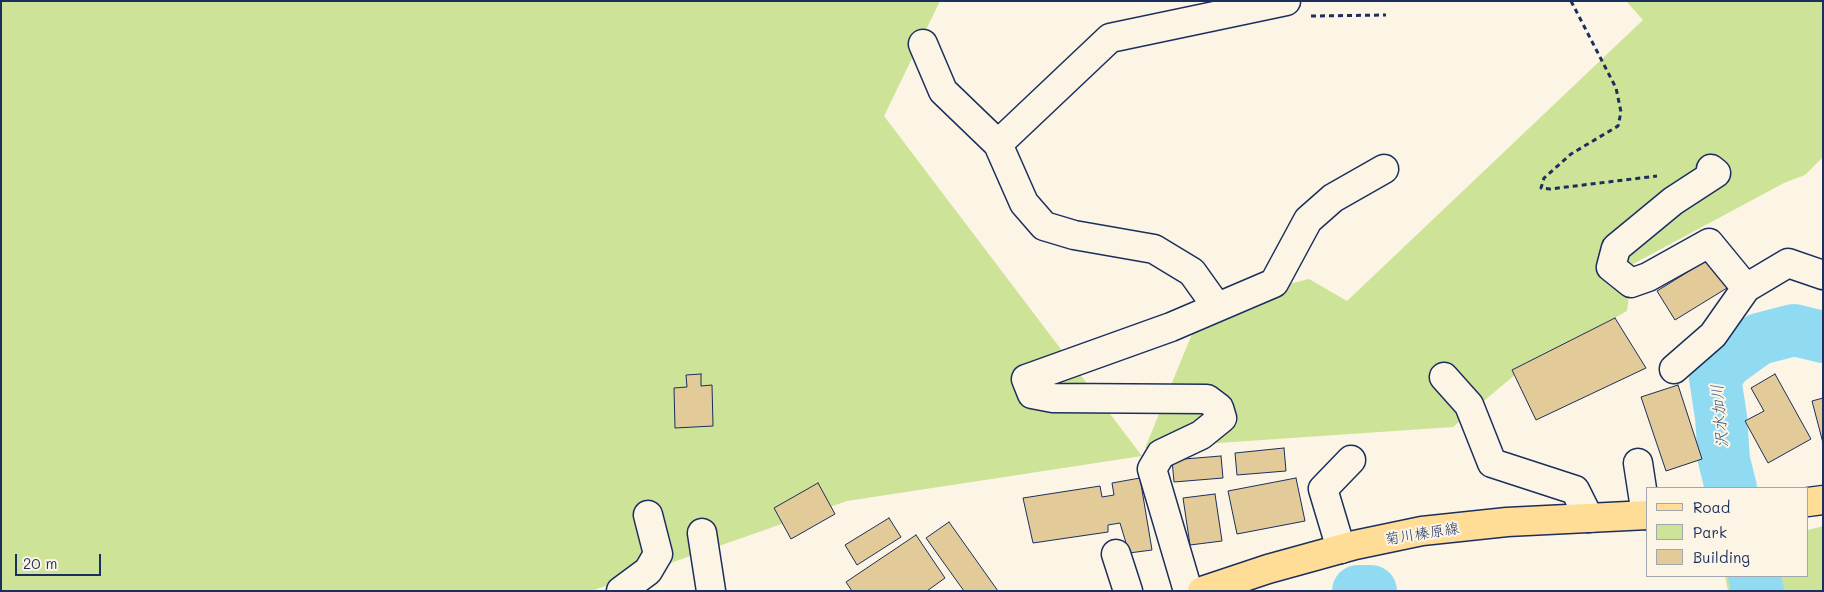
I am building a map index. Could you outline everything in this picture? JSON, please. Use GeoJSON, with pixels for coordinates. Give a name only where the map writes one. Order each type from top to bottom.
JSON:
{"type":"FeatureCollection","features":[{"type":"Feature","properties":{"kind":"main road"},"geometry":{"type":"LineString","coordinates":[[1809,502],[1823,500]]}},
{"type":"Feature","properties":{"kind":"main road","name":"菊川榛原線"},"geometry":{"type":"LineString","coordinates":[[1202,591],[1342,549],[1422,532],[1507,522],[1646,515]]}},
{"type":"Feature","properties":{"kind":"lane"},"geometry":{"type":"LineString","coordinates":[[998,144],[1110,38],[1296,8]]}},
{"type":"Feature","properties":{"kind":"lane"},"geometry":{"type":"LineString","coordinates":[[923,44],[943,91],[998,144],[1024,203],[1044,226],[1074,234],[1154,249],[1192,272],[1217,307]]}},
{"type":"Feature","properties":{"kind":"lane"},"geometry":{"type":"LineString","coordinates":[[1188,591],[1152,470],[1161,454],[1201,435],[1222,418],[1219,408],[1208,399],[1053,398],[1032,394],[1026,379],[1171,327],[1274,283],[1308,220],[1333,198],[1384,169]]}},
{"type":"Feature","properties":{"kind":"lane"},"geometry":{"type":"LineString","coordinates":[[1711,169],[1716,172],[1673,201],[1616,248],[1611,267],[1631,283],[1648,277],[1709,243],[1746,288]]}},
{"type":"Feature","properties":{"kind":"lane"},"geometry":{"type":"LineString","coordinates":[[1674,369],[1713,336],[1746,288],[1788,263],[1823,275]]}},
{"type":"Feature","properties":{"kind":"lane"},"geometry":{"type":"LineString","coordinates":[[1444,377],[1469,405],[1492,463],[1576,490],[1588,518]]}},
{"type":"Feature","properties":{"kind":"lane"},"geometry":{"type":"LineString","coordinates":[[1342,549],[1323,489],[1351,460]]}},
{"type":"Feature","properties":{"kind":"lane"},"geometry":{"type":"LineString","coordinates":[[1638,463],[1646,509]]}},
{"type":"Feature","properties":{"kind":"lane"},"geometry":{"type":"LineString","coordinates":[[622,591],[648,571],[658,554],[648,515]]}},
{"type":"Feature","properties":{"kind":"lane"},"geometry":{"type":"LineString","coordinates":[[702,533],[711,591]]}},
{"type":"Feature","properties":{"kind":"lane"},"geometry":{"type":"LineString","coordinates":[[1116,554],[1128,591]]}},
{"type":"Feature","properties":{"kind":"path"},"geometry":{"type":"LineString","coordinates":[[1571,1],[1616,88],[1621,112],[1618,126],[1572,154],[1544,178],[1541,188],[1550,189],[1665,175]]}},
{"type":"Feature","properties":{"kind":"path"},"geometry":{"type":"LineString","coordinates":[[1296,8],[1386,15]]}},
{"type":"Feature","properties":{"kind":"green space"},"geometry":{"type":"Polygon","coordinates":[[[1,1],[940,1],[884,116],[1142,456],[847,501],[591,591],[1,591],[1,1]]]}},
{"type":"Feature","properties":{"kind":"green space"},"geometry":{"type":"Polygon","coordinates":[[[1626,1],[1823,1],[1823,157],[1805,175],[1784,183],[1633,264],[1627,311],[1523,368],[1453,427],[1145,448],[1204,305],[1309,279],[1347,301],[1643,20],[1626,1]]]}},
{"type":"Feature","properties":{"kind":"green space"},"geometry":{"type":"Polygon","coordinates":[[[1823,526],[1823,591],[1728,591],[1725,577],[1809,577],[1809,530],[1823,526]]]}},
{"type":"Feature","properties":{"kind":"building"},"geometry":{"type":"Polygon","coordinates":[[[1707,260],[1727,288],[1675,320],[1657,291],[1707,260]]]}},
{"type":"Feature","properties":{"kind":"building"},"geometry":{"type":"Polygon","coordinates":[[[1615,318],[1646,368],[1536,420],[1512,370],[1615,318]]]}},
{"type":"Feature","properties":{"kind":"building"},"geometry":{"type":"Polygon","coordinates":[[[701,374],[701,386],[712,385],[713,426],[675,428],[674,388],[687,387],[686,375],[701,374]]]}},
{"type":"Feature","properties":{"kind":"building"},"geometry":{"type":"Polygon","coordinates":[[[1775,374],[1811,439],[1768,463],[1745,421],[1764,411],[1751,388],[1775,374]]]}},
{"type":"Feature","properties":{"kind":"building"},"geometry":{"type":"Polygon","coordinates":[[[1678,385],[1702,459],[1666,471],[1641,397],[1678,385]]]}},
{"type":"Feature","properties":{"kind":"building"},"geometry":{"type":"Polygon","coordinates":[[[1823,398],[1823,443],[1812,401],[1823,398]]]}},
{"type":"Feature","properties":{"kind":"building"},"geometry":{"type":"Polygon","coordinates":[[[1284,448],[1286,471],[1237,475],[1235,453],[1284,448]]]}},
{"type":"Feature","properties":{"kind":"building"},"geometry":{"type":"Polygon","coordinates":[[[1221,456],[1223,478],[1174,482],[1172,460],[1221,456]]]}},
{"type":"Feature","properties":{"kind":"building"},"geometry":{"type":"Polygon","coordinates":[[[1140,478],[1152,550],[1129,553],[1120,523],[1108,525],[1108,532],[1033,543],[1023,498],[1100,486],[1102,497],[1114,495],[1112,483],[1140,478]]]}},
{"type":"Feature","properties":{"kind":"building"},"geometry":{"type":"Polygon","coordinates":[[[1296,478],[1305,521],[1237,534],[1228,491],[1296,478]]]}},
{"type":"Feature","properties":{"kind":"building"},"geometry":{"type":"Polygon","coordinates":[[[818,483],[835,514],[791,539],[774,508],[818,483]]]}},
{"type":"Feature","properties":{"kind":"building"},"geometry":{"type":"Polygon","coordinates":[[[1215,494],[1222,541],[1190,545],[1183,498],[1215,494]]]}},
{"type":"Feature","properties":{"kind":"building"},"geometry":{"type":"Polygon","coordinates":[[[889,518],[901,537],[857,565],[845,545],[889,518]]]}},
{"type":"Feature","properties":{"kind":"building"},"geometry":{"type":"Polygon","coordinates":[[[949,522],[998,591],[964,591],[926,538],[949,522]]]}},
{"type":"Feature","properties":{"kind":"building"},"geometry":{"type":"Polygon","coordinates":[[[916,535],[945,578],[927,591],[852,591],[846,582],[916,535]]]}},
{"type":"Feature","properties":{"kind":"waterway","name":"沢水加川"},"geometry":{"type":"LineString","coordinates":[[1731,487],[1724,460],[1721,417],[1715,378],[1727,362],[1759,339],[1794,330],[1823,337]]}},
{"type":"Feature","properties":{"kind":"waterway","name":"沢水加川"},"geometry":{"type":"LineString","coordinates":[[1754,577],[1758,591]]}},
{"type":"Feature","properties":{"kind":"waterway","name":"沢水加川"},"geometry":{"type":"LineString","coordinates":[[1358,591],[1371,591]]}}]}
